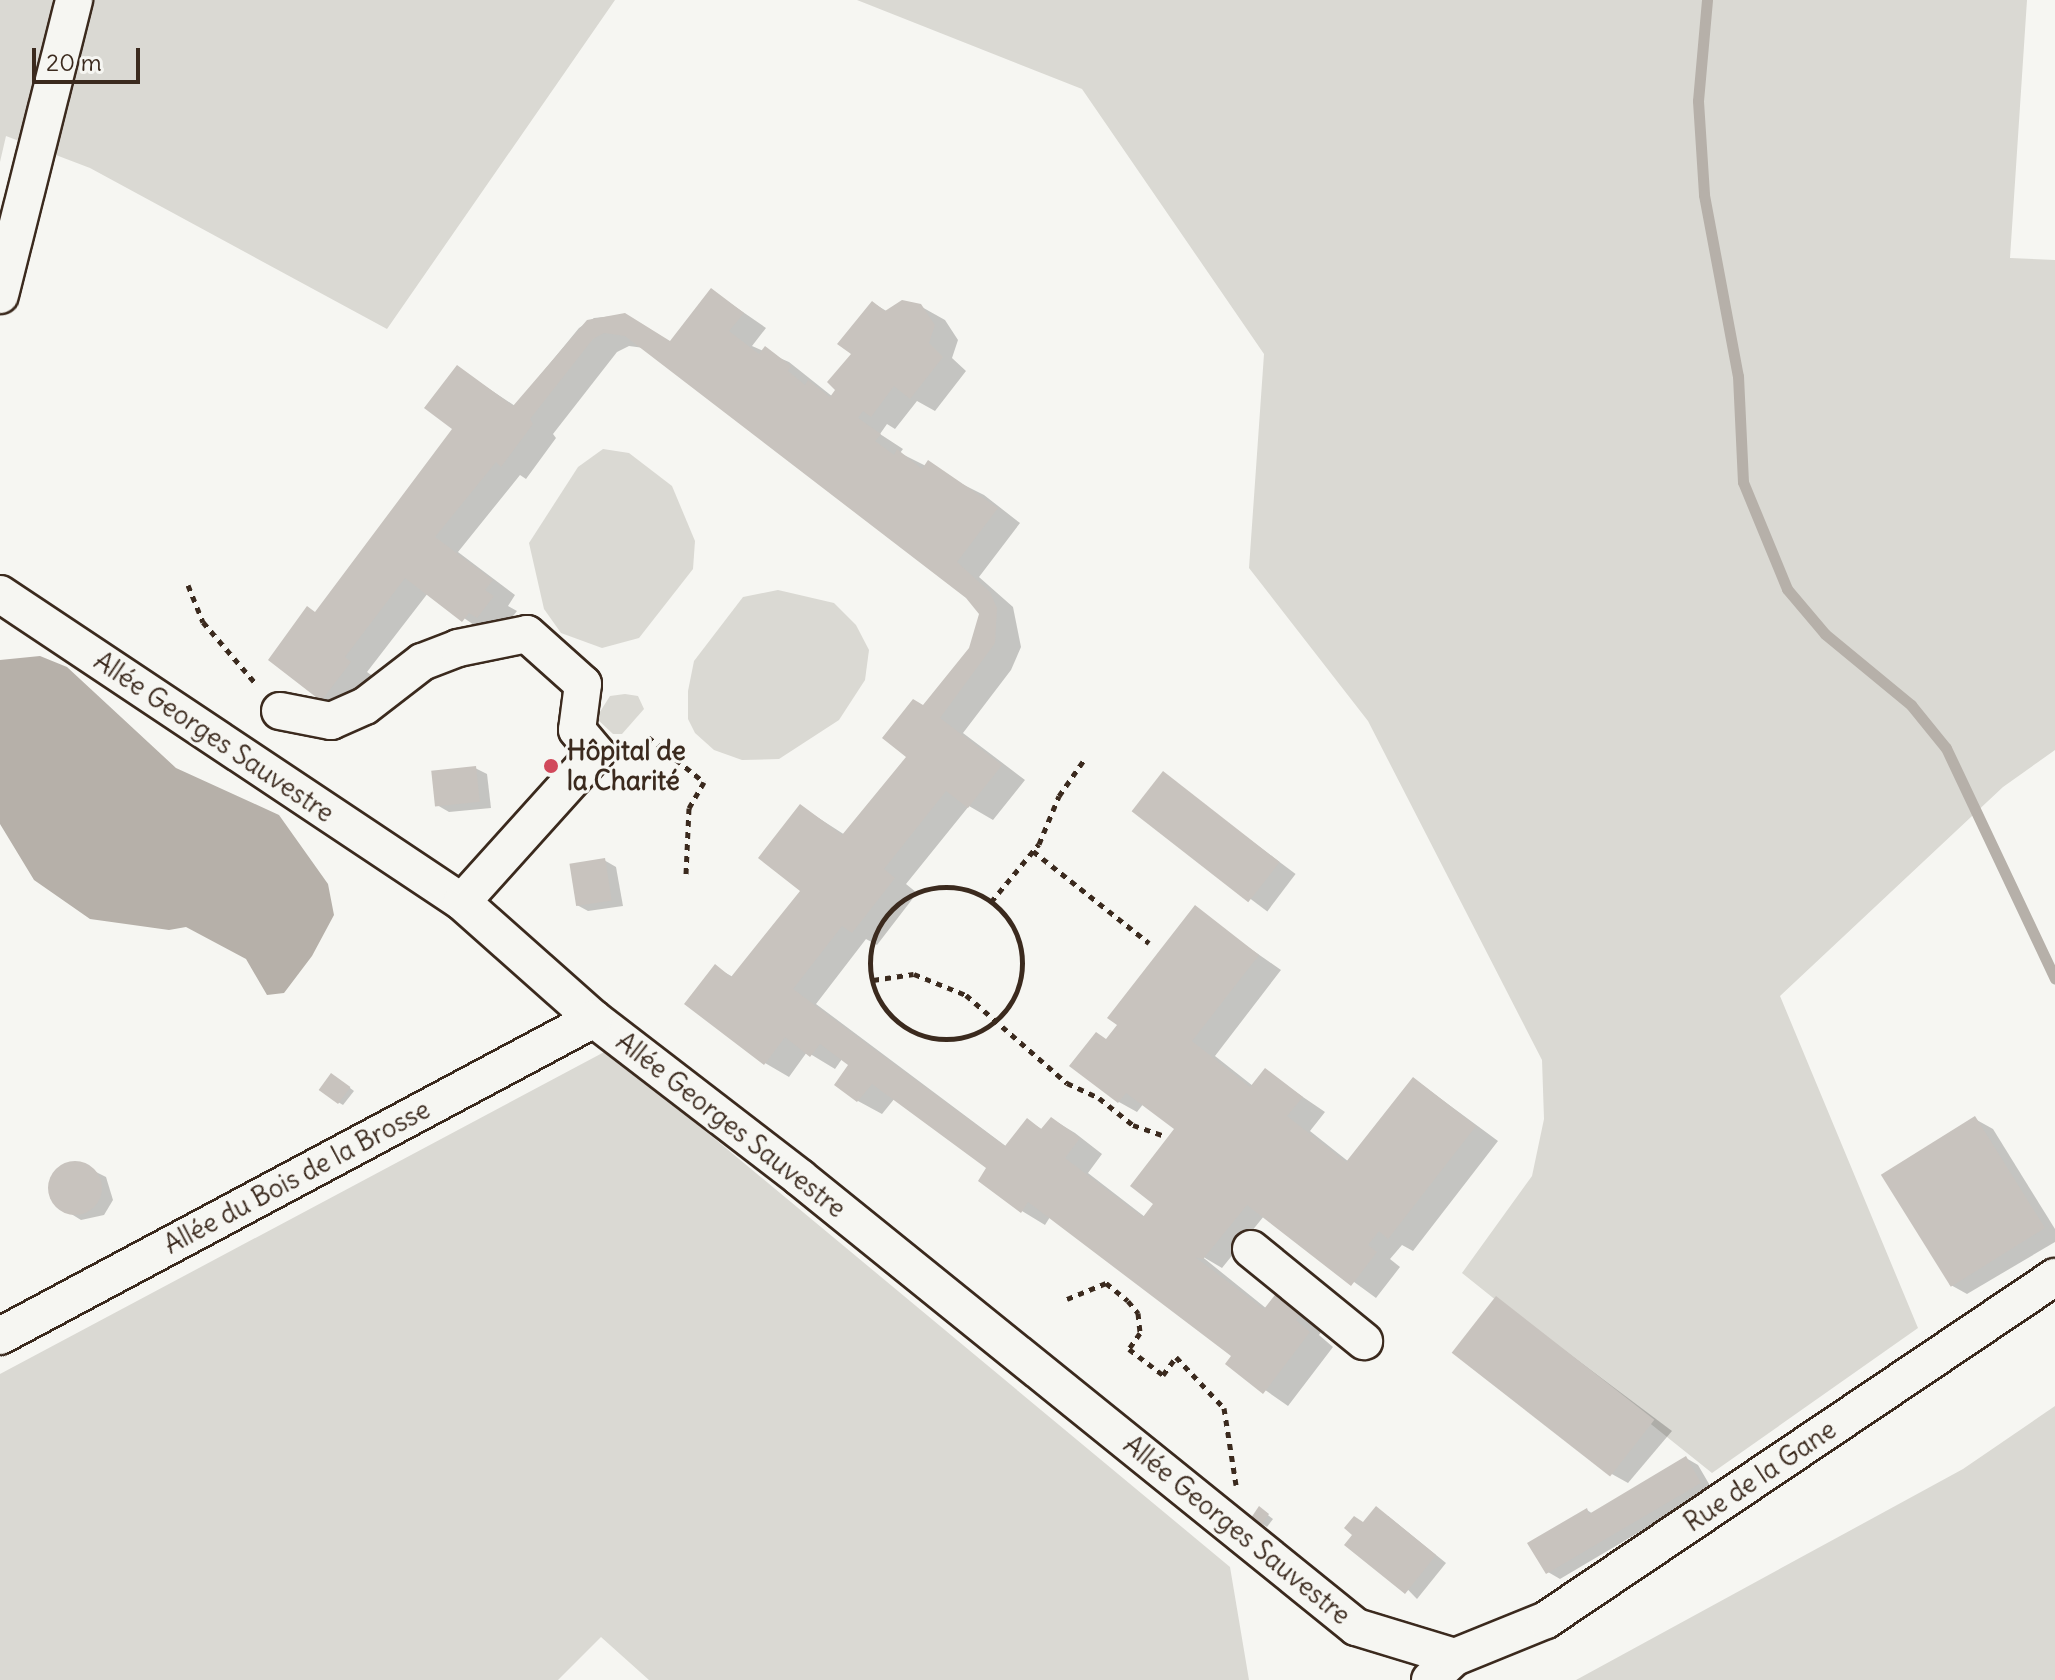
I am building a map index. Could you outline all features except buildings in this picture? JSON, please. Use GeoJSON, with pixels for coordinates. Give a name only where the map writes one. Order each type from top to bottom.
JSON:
{"type":"FeatureCollection","features":[{"type":"Feature","properties":{"kind":"street"},"geometry":{"type":"LineString","coordinates":[[0,295],[74,0]]}},
{"type":"Feature","properties":{"kind":"street","name":"Allée Georges Sauvestre"},"geometry":{"type":"LineString","coordinates":[[0,594],[462,902],[594,1019],[812,1187],[1356,1627],[1443,1668]]}},
{"type":"Feature","properties":{"kind":"street"},"geometry":{"type":"LineString","coordinates":[[280,711],[331,721],[365,706],[422,662],[458,648],[527,634],[583,684],[577,730],[596,753],[462,902]]}},
{"type":"Feature","properties":{"kind":"street","name":"Allée du Bois de la Brosse"},"geometry":{"type":"LineString","coordinates":[[0,1336],[594,1019]]}},
{"type":"Feature","properties":{"kind":"street"},"geometry":{"type":"LineString","coordinates":[[1251,1249],[1364,1341]]}},
{"type":"Feature","properties":{"kind":"street","name":"Rue de la Gane"},"geometry":{"type":"LineString","coordinates":[[1443,1668],[1546,1620],[2055,1277]]}},
{"type":"Feature","properties":{"kind":"path"},"geometry":{"type":"LineString","coordinates":[[188,585],[203,622],[280,711]]}},
{"type":"Feature","properties":{"kind":"path"},"geometry":{"type":"LineString","coordinates":[[648,737],[704,782],[689,808],[686,874]]}},
{"type":"Feature","properties":{"kind":"path"},"geometry":{"type":"LineString","coordinates":[[991,902],[1033,851],[1059,796],[1086,757]]}},
{"type":"Feature","properties":{"kind":"path"},"geometry":{"type":"LineString","coordinates":[[1033,851],[1149,943]]}},
{"type":"Feature","properties":{"kind":"path"},"geometry":{"type":"LineString","coordinates":[[950,886],[991,902],[1006,914],[1021,942],[1023,974],[1012,1004],[996,1020],[959,1039],[927,1038],[898,1023],[878,998],[873,980],[874,936],[900,903],[918,891],[950,886]]}},
{"type":"Feature","properties":{"kind":"path"},"geometry":{"type":"LineString","coordinates":[[873,980],[914,974],[966,995],[1067,1083],[1099,1098],[1133,1125],[1162,1135]]}},
{"type":"Feature","properties":{"kind":"path"},"geometry":{"type":"LineString","coordinates":[[1067,1299],[1106,1283],[1121,1293],[1138,1313],[1140,1333],[1129,1349],[1163,1375],[1176,1357],[1224,1408],[1237,1490]]}},
{"type":"Feature","properties":{"kind":"shaded area"},"geometry":{"type":"Polygon","coordinates":[[[0,0],[615,0],[387,329],[90,168],[6,136],[0,162],[0,0]]]}},
{"type":"Feature","properties":{"kind":"shaded area"},"geometry":{"type":"Polygon","coordinates":[[[857,0],[2027,0],[2010,258],[2055,260],[2055,750],[2003,787],[1780,996],[1918,1328],[1712,1473],[1462,1273],[1532,1176],[1544,1119],[1542,1060],[1368,721],[1249,568],[1264,354],[1082,89],[857,0]]]}},
{"type":"Feature","properties":{"kind":"shaded area"},"geometry":{"type":"Polygon","coordinates":[[[603,449],[629,453],[672,486],[695,541],[693,569],[639,638],[602,648],[561,633],[544,609],[529,543],[578,467],[603,449]]]}},
{"type":"Feature","properties":{"kind":"shaded area"},"geometry":{"type":"Polygon","coordinates":[[[778,590],[834,603],[856,625],[869,650],[865,680],[839,720],[779,759],[742,760],[714,750],[695,733],[688,719],[688,691],[694,661],[743,597],[778,590]]]}},
{"type":"Feature","properties":{"kind":"shaded area"},"geometry":{"type":"Polygon","coordinates":[[[40,656],[67,667],[176,768],[279,815],[328,884],[334,915],[312,956],[284,993],[267,995],[246,959],[186,927],[169,930],[90,919],[34,880],[0,824],[0,660],[40,656]]]}},
{"type":"Feature","properties":{"kind":"shaded area"},"geometry":{"type":"Polygon","coordinates":[[[610,696],[638,696],[644,709],[622,734],[613,734],[596,718],[610,696]]]}},
{"type":"Feature","properties":{"kind":"shaded area"},"geometry":{"type":"Polygon","coordinates":[[[608,1050],[1230,1567],[1249,1680],[649,1680],[601,1637],[558,1680],[0,1680],[0,1374],[608,1050]]]}},
{"type":"Feature","properties":{"kind":"shaded area"},"geometry":{"type":"Polygon","coordinates":[[[2055,1406],[2055,1680],[1576,1680],[1963,1469],[2055,1406]]]}},
{"type":"Feature","properties":{"kind":"waterway"},"geometry":{"type":"LineString","coordinates":[[1707,0],[1698,101],[1704,195],[1738,376],[1743,482],[1787,589],[1825,634],[1911,705],[1946,748],[2055,979]]}},
{"type":"Feature","properties":{"kind":"place","name":"Hôpital de la Charité"},"geometry":{"type":"Point","coordinates":[551,766]}}]}
